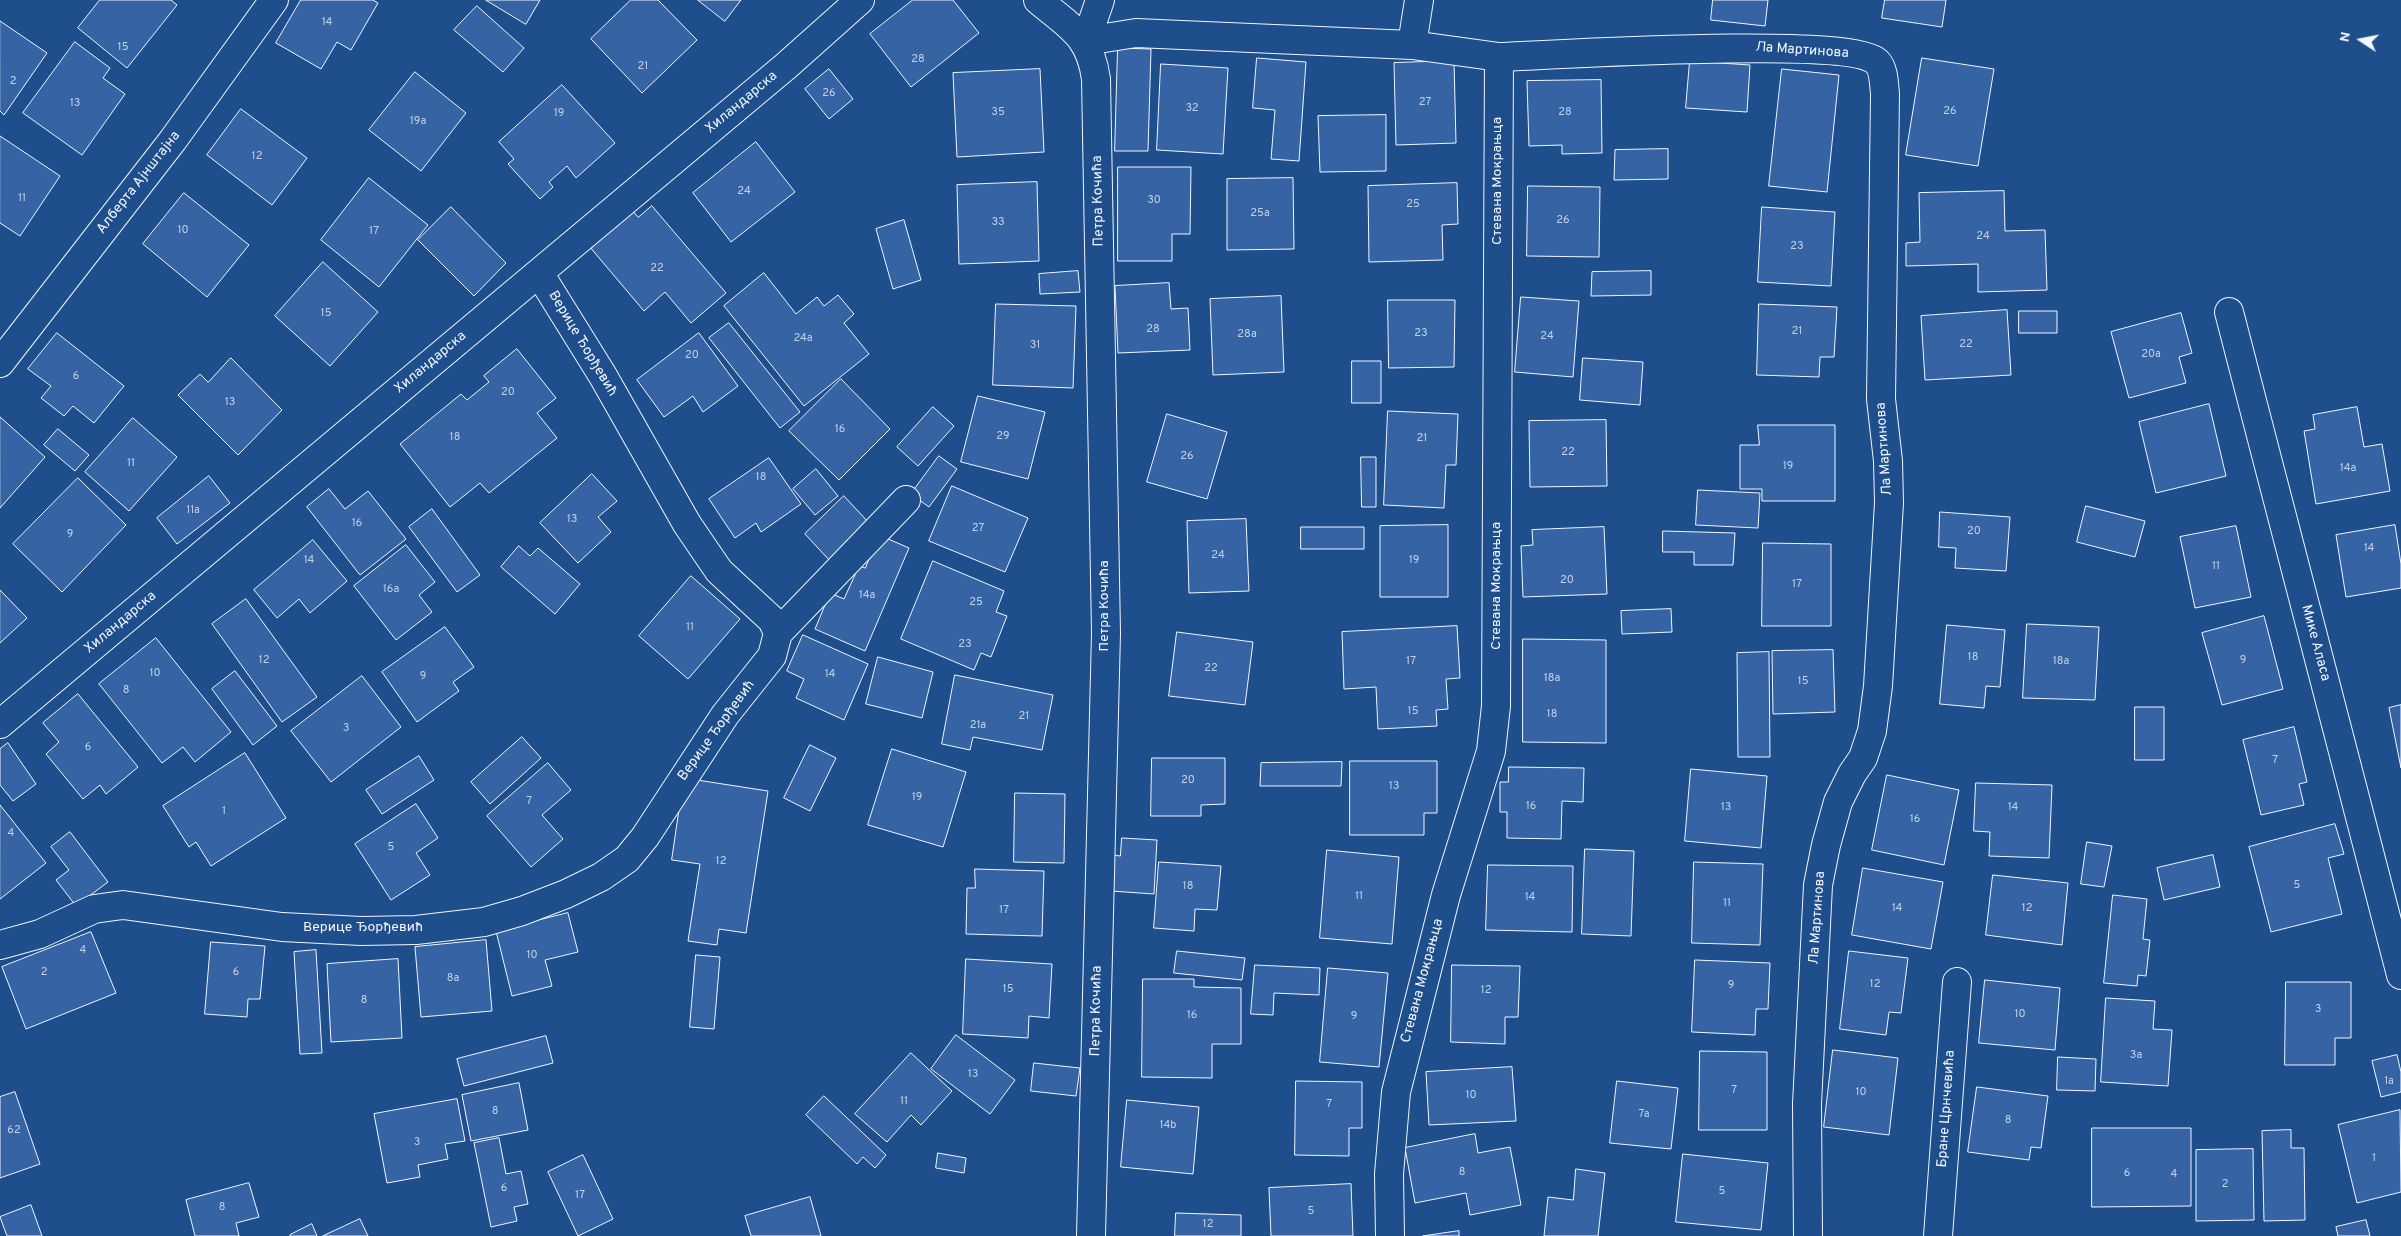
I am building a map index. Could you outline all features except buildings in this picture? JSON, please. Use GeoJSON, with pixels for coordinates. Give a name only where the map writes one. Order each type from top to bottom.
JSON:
{"type":"FeatureCollection","features":[{"type":"Feature","properties":{"kind":"street","name":"Алберта Ајнштајна"},"geometry":{"type":"LineString","coordinates":[[0,363],[173,140],[274,0]]}},
{"type":"Feature","properties":{"kind":"street","name":"Хиландарска"},"geometry":{"type":"LineString","coordinates":[[0,724],[786,66],[860,0]]}},
{"type":"Feature","properties":{"kind":"street"},"geometry":{"type":"LineString","coordinates":[[1038,0],[1086,41],[1136,33],[1412,45],[1499,57]]}},
{"type":"Feature","properties":{"kind":"street"},"geometry":{"type":"LineString","coordinates":[[1086,41],[1100,0]]}},
{"type":"Feature","properties":{"kind":"street"},"geometry":{"type":"LineString","coordinates":[[1412,45],[1419,0]]}},
{"type":"Feature","properties":{"kind":"street","name":"Петра Кочића"},"geometry":{"type":"LineString","coordinates":[[1086,41],[1093,58],[1096,88],[1106,633],[1091,1236]]}},
{"type":"Feature","properties":{"kind":"street","name":"Ла Мартинова"},"geometry":{"type":"LineString","coordinates":[[1499,57],[1748,48],[1817,50],[1869,57],[1877,62],[1882,73],[1885,94],[1881,399],[1888,461],[1888,503],[1878,686],[1872,731],[1863,758],[1852,774],[1838,802],[1826,845],[1818,885],[1807,1104],[1808,1236]]}},
{"type":"Feature","properties":{"kind":"street","name":"Стевана Мокрањца"},"geometry":{"type":"LineString","coordinates":[[1390,1236],[1389,1174],[1396,1092],[1446,895],[1491,751],[1496,706],[1499,57]]}},
{"type":"Feature","properties":{"kind":"street","name":"Верице Ђорђевић"},"geometry":{"type":"LineString","coordinates":[[539,273],[603,376],[687,524],[719,571],[772,620],[778,633]]}},
{"type":"Feature","properties":{"kind":"street","name":"Мике Аласа"},"geometry":{"type":"LineString","coordinates":[[2229,312],[2401,975]]}},
{"type":"Feature","properties":{"kind":"street","name":"Верице Ђорђевић"},"geometry":{"type":"LineString","coordinates":[[0,945],[40,934],[94,909],[122,905],[282,927],[361,931],[416,930],[484,922],[522,911],[566,894],[601,877],[628,859],[646,836],[726,715],[772,656],[778,633],[906,500]]}},
{"type":"Feature","properties":{"kind":"street","name":"Бране Црнчевића"},"geometry":{"type":"LineString","coordinates":[[1938,1236],[1957,982]]}}]}
